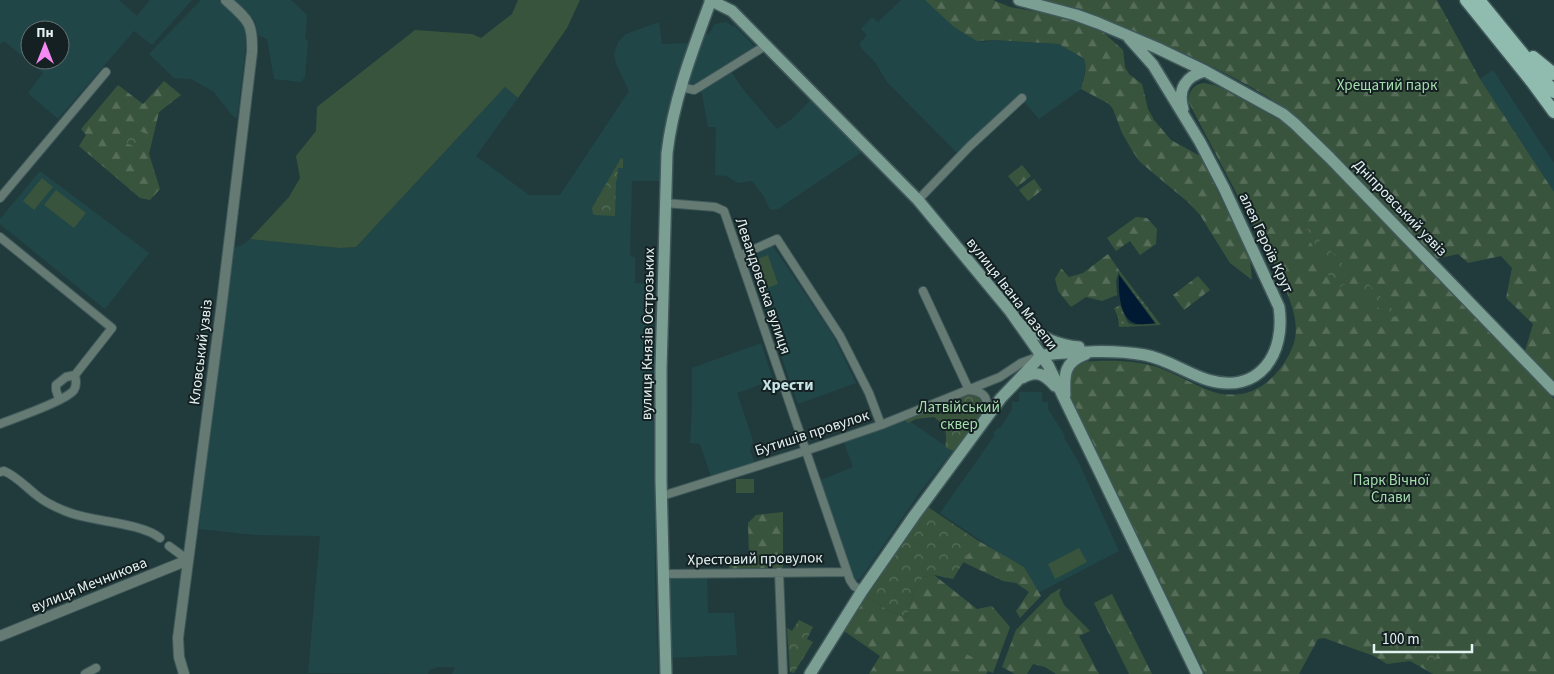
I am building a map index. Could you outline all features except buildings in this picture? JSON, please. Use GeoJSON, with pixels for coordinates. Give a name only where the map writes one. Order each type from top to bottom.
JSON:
{"type":"FeatureCollection","features":[{"type":"Feature","properties":{"kind":"main road","name":"вулиця Івана Мазепи"},"geometry":{"type":"LineString","coordinates":[[710,0],[732,11],[918,200],[1016,319],[1048,365],[1197,674]]}},
{"type":"Feature","properties":{"kind":"main road","name":"вулиця Князів Острозьких"},"geometry":{"type":"LineString","coordinates":[[666,674],[661,369],[665,203],[669,138],[681,87],[710,0]]}},
{"type":"Feature","properties":{"kind":"main road","name":"Дніпровський узвіз"},"geometry":{"type":"LineString","coordinates":[[1019,0],[1076,15],[1157,48],[1268,104],[1296,124],[1554,390]]}},
{"type":"Feature","properties":{"kind":"main road"},"geometry":{"type":"LineString","coordinates":[[1466,0],[1554,112]]}},
{"type":"Feature","properties":{"kind":"main road"},"geometry":{"type":"LineString","coordinates":[[1479,0],[1554,92]]}},
{"type":"Feature","properties":{"kind":"main road","name":"алея Героїв Крут"},"geometry":{"type":"LineString","coordinates":[[1042,355],[1107,352],[1152,356],[1207,379],[1238,382],[1250,378],[1264,369],[1273,357],[1278,343],[1281,320],[1274,292],[1224,188],[1185,115],[1154,65],[1124,34]]}},
{"type":"Feature","properties":{"kind":"main road"},"geometry":{"type":"LineString","coordinates":[[1520,48],[1554,74]]}},
{"type":"Feature","properties":{"kind":"main road"},"geometry":{"type":"LineString","coordinates":[[1185,115],[1182,105],[1182,86],[1191,76],[1205,71]]}},
{"type":"Feature","properties":{"kind":"main road"},"geometry":{"type":"LineString","coordinates":[[1016,319],[1024,326],[1050,341],[1064,346],[1086,347],[1107,352]]}},
{"type":"Feature","properties":{"kind":"main road"},"geometry":{"type":"LineString","coordinates":[[1065,400],[1064,383],[1068,365],[1074,359],[1090,352]]}},
{"type":"Feature","properties":{"kind":"main road"},"geometry":{"type":"LineString","coordinates":[[810,674],[903,531],[984,421],[1015,382],[1042,355]]}},
{"type":"Feature","properties":{"kind":"main road"},"geometry":{"type":"LineString","coordinates":[[1015,382],[1026,375],[1041,374],[1047,377],[1065,400]]}},
{"type":"Feature","properties":{"kind":"street","name":"Кловський узвіз"},"geometry":{"type":"LineString","coordinates":[[184,674],[174,648],[188,560],[251,67],[252,32],[246,18],[226,0]]}},
{"type":"Feature","properties":{"kind":"street"},"geometry":{"type":"LineString","coordinates":[[681,87],[694,90],[765,46]]}},
{"type":"Feature","properties":{"kind":"street"},"geometry":{"type":"LineString","coordinates":[[0,198],[106,72]]}},
{"type":"Feature","properties":{"kind":"street"},"geometry":{"type":"LineString","coordinates":[[918,200],[970,146],[1022,98]]}},
{"type":"Feature","properties":{"kind":"street","name":"Левандовська вулиця"},"geometry":{"type":"LineString","coordinates":[[665,203],[716,207],[724,211],[847,572],[854,586],[862,592]]}},
{"type":"Feature","properties":{"kind":"street"},"geometry":{"type":"LineString","coordinates":[[0,237],[112,328],[75,375],[66,377],[56,385],[59,399]]}},
{"type":"Feature","properties":{"kind":"street"},"geometry":{"type":"LineString","coordinates":[[739,256],[778,239],[840,336],[869,393],[882,425]]}},
{"type":"Feature","properties":{"kind":"street"},"geometry":{"type":"LineString","coordinates":[[923,291],[969,390],[981,392],[985,396],[987,404],[984,421]]}},
{"type":"Feature","properties":{"kind":"street","name":"Бутишів провулок"},"geometry":{"type":"LineString","coordinates":[[662,496],[882,425],[1000,377],[1022,363],[1042,355]]}},
{"type":"Feature","properties":{"kind":"street"},"geometry":{"type":"LineString","coordinates":[[0,424],[31,413],[69,395],[75,388],[75,375]]}},
{"type":"Feature","properties":{"kind":"street"},"geometry":{"type":"LineString","coordinates":[[0,472],[4,471],[11,474],[37,496],[64,511],[143,530],[160,538]]}},
{"type":"Feature","properties":{"kind":"street"},"geometry":{"type":"LineString","coordinates":[[169,546],[188,560]]}},
{"type":"Feature","properties":{"kind":"street","name":"вулиця Мечникова"},"geometry":{"type":"LineString","coordinates":[[0,636],[188,560]]}},
{"type":"Feature","properties":{"kind":"street"},"geometry":{"type":"LineString","coordinates":[[779,572],[783,674]]}},
{"type":"Feature","properties":{"kind":"street","name":"Хрестовий провулок"},"geometry":{"type":"LineString","coordinates":[[663,574],[847,572]]}},
{"type":"Feature","properties":{"kind":"street"},"geometry":{"type":"LineString","coordinates":[[85,674],[96,668]]}},
{"type":"Feature","properties":{"kind":"shaded area"},"geometry":{"type":"Polygon","coordinates":[[[0,0],[119,0],[137,16],[150,0],[192,0],[152,45],[134,31],[58,119],[28,93],[43,73],[39,70],[70,70],[70,20],[20,20],[20,54],[4,41],[0,44],[0,0]]]}},
{"type":"Feature","properties":{"kind":"shaded area"},"geometry":{"type":"Polygon","coordinates":[[[201,0],[219,0],[245,24],[246,46],[237,119],[214,92],[191,79],[174,78],[149,54],[201,0]]]}},
{"type":"Feature","properties":{"kind":"shaded area"},"geometry":{"type":"Polygon","coordinates":[[[234,0],[291,0],[307,15],[305,39],[308,40],[305,77],[301,82],[274,79],[267,39],[258,35],[255,21],[234,0]]]}},
{"type":"Feature","properties":{"kind":"shaded area"},"geometry":{"type":"Polygon","coordinates":[[[901,0],[925,0],[983,42],[995,40],[1059,44],[1073,50],[1085,61],[1081,89],[1039,119],[1019,96],[957,153],[887,82],[875,62],[859,44],[867,35],[861,29],[872,17],[878,22],[901,0]]]}},
{"type":"Feature","properties":{"kind":"shaded area"},"geometry":{"type":"Polygon","coordinates":[[[659,22],[662,44],[692,43],[663,181],[632,181],[630,256],[635,257],[635,283],[652,284],[651,346],[655,346],[651,404],[654,404],[655,584],[658,674],[452,674],[455,667],[438,667],[429,670],[428,674],[308,673],[320,536],[256,535],[199,529],[206,460],[234,248],[250,239],[340,248],[356,247],[505,87],[518,98],[476,156],[529,195],[560,195],[629,91],[616,64],[614,54],[618,42],[626,34],[659,22]]]}},
{"type":"Feature","properties":{"kind":"shaded area"},"geometry":{"type":"Polygon","coordinates":[[[727,22],[733,27],[734,25],[758,50],[692,87],[689,82],[705,33],[709,34],[715,24],[727,22]]]}},
{"type":"Feature","properties":{"kind":"shaded area"},"geometry":{"type":"Polygon","coordinates":[[[1493,70],[1554,163],[1554,192],[1480,79],[1493,70]]]}},
{"type":"Feature","properties":{"kind":"shaded area"},"geometry":{"type":"Polygon","coordinates":[[[731,71],[742,88],[777,129],[792,119],[812,99],[862,152],[778,209],[770,210],[763,195],[752,181],[738,183],[726,176],[715,175],[716,127],[708,127],[701,89],[731,71]]]}},
{"type":"Feature","properties":{"kind":"shaded area"},"geometry":{"type":"Polygon","coordinates":[[[40,171],[149,253],[105,309],[0,224],[0,219],[40,171]]]}},
{"type":"Feature","properties":{"kind":"shaded area"},"geometry":{"type":"Polygon","coordinates":[[[773,246],[833,335],[856,383],[798,404],[747,259],[773,246]]]}},
{"type":"Feature","properties":{"kind":"shaded area"},"geometry":{"type":"Polygon","coordinates":[[[1119,275],[1155,323],[1134,323],[1125,315],[1120,302],[1119,275]]]}},
{"type":"Feature","properties":{"kind":"shaded area"},"geometry":{"type":"Polygon","coordinates":[[[761,343],[773,380],[737,393],[753,441],[750,451],[755,463],[711,476],[700,444],[690,443],[692,368],[761,343]]]}},
{"type":"Feature","properties":{"kind":"shaded area"},"geometry":{"type":"Polygon","coordinates":[[[1019,392],[1042,392],[1042,402],[1048,402],[1048,409],[1078,461],[1119,551],[1038,593],[1024,567],[1002,555],[940,513],[995,435],[993,434],[998,427],[1000,429],[1012,409],[1012,402],[1019,402],[1019,392]]]}},
{"type":"Feature","properties":{"kind":"shaded area"},"geometry":{"type":"Polygon","coordinates":[[[905,418],[953,451],[920,492],[861,578],[853,579],[818,481],[853,467],[843,440],[905,418]]]}},
{"type":"Feature","properties":{"kind":"shaded area"},"geometry":{"type":"Polygon","coordinates":[[[707,574],[708,613],[734,613],[737,655],[668,658],[667,575],[707,574]]]}},
{"type":"Feature","properties":{"kind":"green space"},"geometry":{"type":"Polygon","coordinates":[[[518,0],[580,0],[567,28],[518,98],[505,87],[356,247],[340,248],[250,239],[289,197],[300,178],[296,156],[316,131],[317,107],[415,30],[472,34],[481,38],[512,14],[518,0]]]}},
{"type":"Feature","properties":{"kind":"green space"},"geometry":{"type":"Polygon","coordinates":[[[925,0],[993,0],[1010,7],[1077,21],[1104,33],[1123,50],[1125,67],[1129,74],[1142,84],[1148,109],[1154,120],[1171,140],[1200,156],[1250,259],[1252,280],[1230,263],[1200,215],[1189,203],[1140,162],[1122,133],[1113,109],[1109,104],[1081,89],[1086,69],[1083,58],[1059,44],[995,40],[977,41],[954,27],[925,0]]]}},
{"type":"Feature","properties":{"kind":"green space","name":"Хрещатий парк"},"geometry":{"type":"Polygon","coordinates":[[[1042,0],[1437,0],[1480,79],[1554,192],[1554,381],[1525,351],[1533,324],[1506,298],[1512,268],[1501,256],[1468,263],[1458,254],[1436,259],[1304,123],[1283,107],[1234,78],[1182,53],[1080,9],[1042,0]]]}},
{"type":"Feature","properties":{"kind":"green space"},"geometry":{"type":"Polygon","coordinates":[[[164,81],[181,95],[159,112],[149,154],[160,189],[150,200],[140,198],[79,146],[86,135],[81,129],[118,85],[143,104],[164,81]]]}},
{"type":"Feature","properties":{"kind":"green space","name":"Парк Вічної Слави"},"geometry":{"type":"Polygon","coordinates":[[[1204,83],[1223,89],[1281,121],[1293,130],[1341,176],[1554,399],[1554,674],[1433,674],[1410,661],[1387,664],[1374,656],[1324,638],[1318,639],[1299,674],[1205,674],[1071,398],[1067,382],[1069,374],[1079,362],[1121,361],[1152,366],[1216,393],[1228,395],[1243,394],[1257,389],[1264,384],[1278,371],[1289,355],[1296,331],[1294,315],[1280,276],[1188,101],[1193,89],[1197,85],[1204,83]]]}},
{"type":"Feature","properties":{"kind":"green space"},"geometry":{"type":"Polygon","coordinates":[[[133,128],[149,135],[142,150],[126,143],[133,128]]]}},
{"type":"Feature","properties":{"kind":"green space"},"geometry":{"type":"Polygon","coordinates":[[[621,158],[623,159],[623,168],[618,168],[615,216],[595,215],[592,208],[621,158]]]}},
{"type":"Feature","properties":{"kind":"green space"},"geometry":{"type":"Polygon","coordinates":[[[1022,165],[1031,176],[1017,187],[1008,176],[1022,165]]]}},
{"type":"Feature","properties":{"kind":"green space"},"geometry":{"type":"Polygon","coordinates":[[[42,178],[53,187],[34,210],[23,201],[42,178]]]}},
{"type":"Feature","properties":{"kind":"green space"},"geometry":{"type":"Polygon","coordinates":[[[1034,179],[1042,190],[1028,201],[1019,190],[1034,179]]]}},
{"type":"Feature","properties":{"kind":"green space"},"geometry":{"type":"Polygon","coordinates":[[[56,190],[86,213],[74,228],[44,205],[56,190]]]}},
{"type":"Feature","properties":{"kind":"green space"},"geometry":{"type":"Polygon","coordinates":[[[1136,217],[1147,218],[1157,229],[1156,244],[1140,255],[1130,241],[1116,251],[1107,238],[1136,217]]]}},
{"type":"Feature","properties":{"kind":"green space"},"geometry":{"type":"Polygon","coordinates":[[[1311,229],[1323,246],[1338,256],[1349,282],[1336,289],[1304,230],[1311,229]]]}},
{"type":"Feature","properties":{"kind":"green space"},"geometry":{"type":"Polygon","coordinates":[[[1108,254],[1119,270],[1116,281],[1117,295],[1102,301],[1086,297],[1071,307],[1058,291],[1055,279],[1061,268],[1069,277],[1083,273],[1108,254]]]}},
{"type":"Feature","properties":{"kind":"green space"},"geometry":{"type":"Polygon","coordinates":[[[768,255],[778,284],[764,289],[754,260],[768,255]]]}},
{"type":"Feature","properties":{"kind":"green space"},"geometry":{"type":"Polygon","coordinates":[[[1119,270],[1161,325],[1119,327],[1118,317],[1114,308],[1120,305],[1128,323],[1134,325],[1156,324],[1118,272],[1119,270]]]}},
{"type":"Feature","properties":{"kind":"green space"},"geometry":{"type":"Polygon","coordinates":[[[1198,276],[1210,290],[1184,310],[1173,295],[1198,276]]]}},
{"type":"Feature","properties":{"kind":"green space"},"geometry":{"type":"Polygon","coordinates":[[[1364,279],[1399,316],[1390,317],[1361,294],[1361,286],[1364,279]]]}},
{"type":"Feature","properties":{"kind":"green space","name":"Латвійський сквер"},"geometry":{"type":"Polygon","coordinates":[[[965,394],[975,394],[983,398],[986,409],[980,420],[953,451],[945,447],[945,430],[934,417],[916,419],[908,423],[905,420],[965,394]]]}},
{"type":"Feature","properties":{"kind":"green space"},"geometry":{"type":"Polygon","coordinates":[[[736,479],[754,479],[754,493],[736,493],[736,479]]]}},
{"type":"Feature","properties":{"kind":"green space"},"geometry":{"type":"Polygon","coordinates":[[[928,507],[977,540],[953,579],[934,575],[923,577],[913,595],[906,618],[886,609],[867,596],[928,507]]]}},
{"type":"Feature","properties":{"kind":"green space"},"geometry":{"type":"Polygon","coordinates":[[[783,512],[783,569],[729,569],[730,557],[749,556],[748,523],[756,515],[783,512]]]}},
{"type":"Feature","properties":{"kind":"green space"},"geometry":{"type":"Polygon","coordinates":[[[977,540],[1024,567],[1041,596],[1020,618],[1016,611],[1029,592],[1016,583],[1003,581],[963,562],[977,540]]]}},
{"type":"Feature","properties":{"kind":"green space"},"geometry":{"type":"Polygon","coordinates":[[[1079,548],[1087,562],[1055,579],[1048,564],[1079,548]]]}},
{"type":"Feature","properties":{"kind":"green space"},"geometry":{"type":"Polygon","coordinates":[[[934,575],[977,609],[992,606],[1010,627],[993,673],[988,671],[986,674],[869,674],[880,656],[844,631],[867,596],[886,609],[906,618],[913,595],[923,577],[934,575]]]}},
{"type":"Feature","properties":{"kind":"green space"},"geometry":{"type":"Polygon","coordinates":[[[1061,588],[1059,594],[1064,605],[1090,631],[1079,636],[1099,674],[1056,674],[1045,667],[1033,664],[1027,674],[1015,674],[1002,667],[1016,630],[1051,594],[1061,588]]]}},
{"type":"Feature","properties":{"kind":"green space"},"geometry":{"type":"Polygon","coordinates":[[[1112,594],[1152,674],[1129,674],[1094,603],[1112,594]]]}},
{"type":"Feature","properties":{"kind":"green space"},"geometry":{"type":"Polygon","coordinates":[[[799,620],[813,627],[807,639],[813,642],[794,673],[790,672],[787,628],[792,631],[799,620]]]}},
{"type":"Feature","properties":{"kind":"green space"},"geometry":{"type":"Polygon","coordinates":[[[1406,635],[1440,647],[1434,663],[1387,646],[1391,636],[1406,635]]]}},
{"type":"Feature","properties":{"kind":"green space"},"geometry":{"type":"Polygon","coordinates":[[[963,639],[984,649],[978,660],[958,650],[963,639]]]}},
{"type":"Feature","properties":{"kind":"district","name":"Хрести"},"geometry":{"type":"Point","coordinates":[788,385]}}]}
